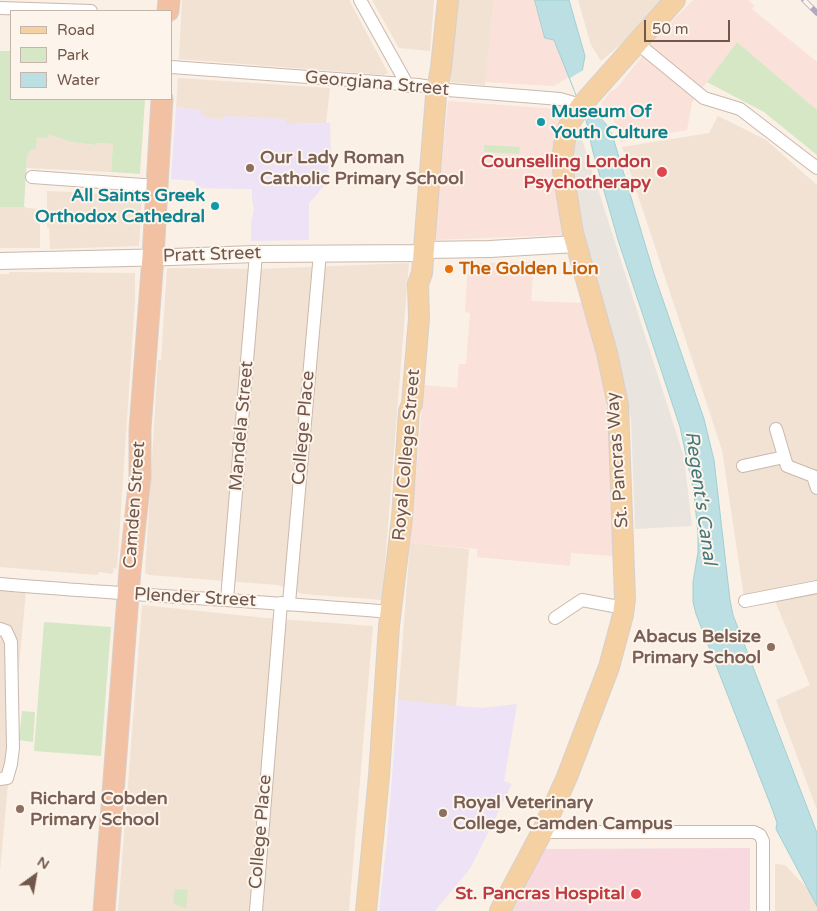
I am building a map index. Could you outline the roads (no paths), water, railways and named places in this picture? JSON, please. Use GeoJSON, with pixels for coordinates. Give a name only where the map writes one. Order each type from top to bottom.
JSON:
{"type":"FeatureCollection","features":[{"type":"Feature","properties":{"kind":"highway","name":"Camden Street"},"geometry":{"type":"LineString","coordinates":[[104,911],[128,594],[140,478],[140,429],[153,257],[162,100]]}},
{"type":"Feature","properties":{"kind":"main road","name":"Royal College Street"},"geometry":{"type":"LineString","coordinates":[[366,911],[377,805],[390,612],[402,518],[409,411],[412,404],[420,318],[418,284],[422,273],[437,88],[448,0]]}},
{"type":"Feature","properties":{"kind":"main road","name":"St. Pancras Way"},"geometry":{"type":"LineString","coordinates":[[500,911],[542,832],[567,777],[615,648],[626,596],[618,409],[606,353],[576,244],[567,199],[562,161],[566,133],[569,124],[580,107],[675,0]]}},
{"type":"Feature","properties":{"kind":"street"},"geometry":{"type":"LineString","coordinates":[[360,0],[408,86]]}},
{"type":"Feature","properties":{"kind":"street"},"geometry":{"type":"LineString","coordinates":[[0,8],[61,10]]}},
{"type":"Feature","properties":{"kind":"street"},"geometry":{"type":"LineString","coordinates":[[637,43],[704,98],[740,109],[817,168]]}},
{"type":"Feature","properties":{"kind":"street","name":"Georgiana Street"},"geometry":{"type":"LineString","coordinates":[[172,68],[568,100],[580,107]]}},
{"type":"Feature","properties":{"kind":"street"},"geometry":{"type":"LineString","coordinates":[[32,177],[157,186]]}},
{"type":"Feature","properties":{"kind":"street","name":"Pratt Street"},"geometry":{"type":"LineString","coordinates":[[0,260],[424,251],[576,244]]}},
{"type":"Feature","properties":{"kind":"street","name":"College Place"},"geometry":{"type":"LineString","coordinates":[[256,911],[320,253]]}},
{"type":"Feature","properties":{"kind":"street","name":"Mandela Street"},"geometry":{"type":"LineString","coordinates":[[227,599],[256,254]]}},
{"type":"Feature","properties":{"kind":"street"},"geometry":{"type":"LineString","coordinates":[[776,429],[787,466],[816,479]]}},
{"type":"Feature","properties":{"kind":"street"},"geometry":{"type":"LineString","coordinates":[[743,466],[784,457]]}},
{"type":"Feature","properties":{"kind":"street","name":"Plender Street"},"geometry":{"type":"LineString","coordinates":[[0,584],[390,612]]}},
{"type":"Feature","properties":{"kind":"street"},"geometry":{"type":"LineString","coordinates":[[745,600],[817,587]]}},
{"type":"Feature","properties":{"kind":"street"},"geometry":{"type":"LineString","coordinates":[[555,618],[582,600],[624,608]]}},
{"type":"Feature","properties":{"kind":"street"},"geometry":{"type":"LineString","coordinates":[[0,629],[6,631],[11,642],[13,748],[7,778],[0,779]]}},
{"type":"Feature","properties":{"kind":"street"},"geometry":{"type":"LineString","coordinates":[[542,832],[754,832],[764,840],[763,911]]}},
{"type":"Feature","properties":{"kind":"water","name":"Regent's Canal"},"geometry":{"type":"Polygon","coordinates":[[[535,0],[569,0],[585,56],[582,72],[597,114],[612,134],[654,274],[704,419],[714,460],[733,615],[817,833],[817,906],[776,829],[777,823],[773,811],[696,614],[693,602],[693,582],[698,552],[698,534],[694,493],[680,427],[618,240],[586,120],[554,40],[545,38],[535,0]]]}},
{"type":"Feature","properties":{"kind":"railway"},"geometry":{"type":"LineString","coordinates":[[804,0],[817,13]]}},
{"type":"Feature","properties":{"kind":"place","name":"Museum Of Youth Culture"},"geometry":{"type":"Point","coordinates":[541,122]}},
{"type":"Feature","properties":{"kind":"place","name":"Our Lady Roman Catholic Primary School"},"geometry":{"type":"Point","coordinates":[250,168]}},
{"type":"Feature","properties":{"kind":"place","name":"Counselling London Psychotherapy"},"geometry":{"type":"Point","coordinates":[662,172]}},
{"type":"Feature","properties":{"kind":"place","name":"All Saints Greek Orthodox Cathedral"},"geometry":{"type":"Point","coordinates":[215,206]}},
{"type":"Feature","properties":{"kind":"place","name":"The Golden Lion"},"geometry":{"type":"Point","coordinates":[449,269]}},
{"type":"Feature","properties":{"kind":"place","name":"Abacus Belsize Primary School"},"geometry":{"type":"Point","coordinates":[771,647]}},
{"type":"Feature","properties":{"kind":"place","name":"Richard Cobden Primary School"},"geometry":{"type":"Point","coordinates":[20,809]}},
{"type":"Feature","properties":{"kind":"place","name":"Royal Veterinary College, Camden Campus"},"geometry":{"type":"Point","coordinates":[443,813]}},
{"type":"Feature","properties":{"kind":"place","name":"St. Pancras Hospital"},"geometry":{"type":"Point","coordinates":[636,894]}}]}
